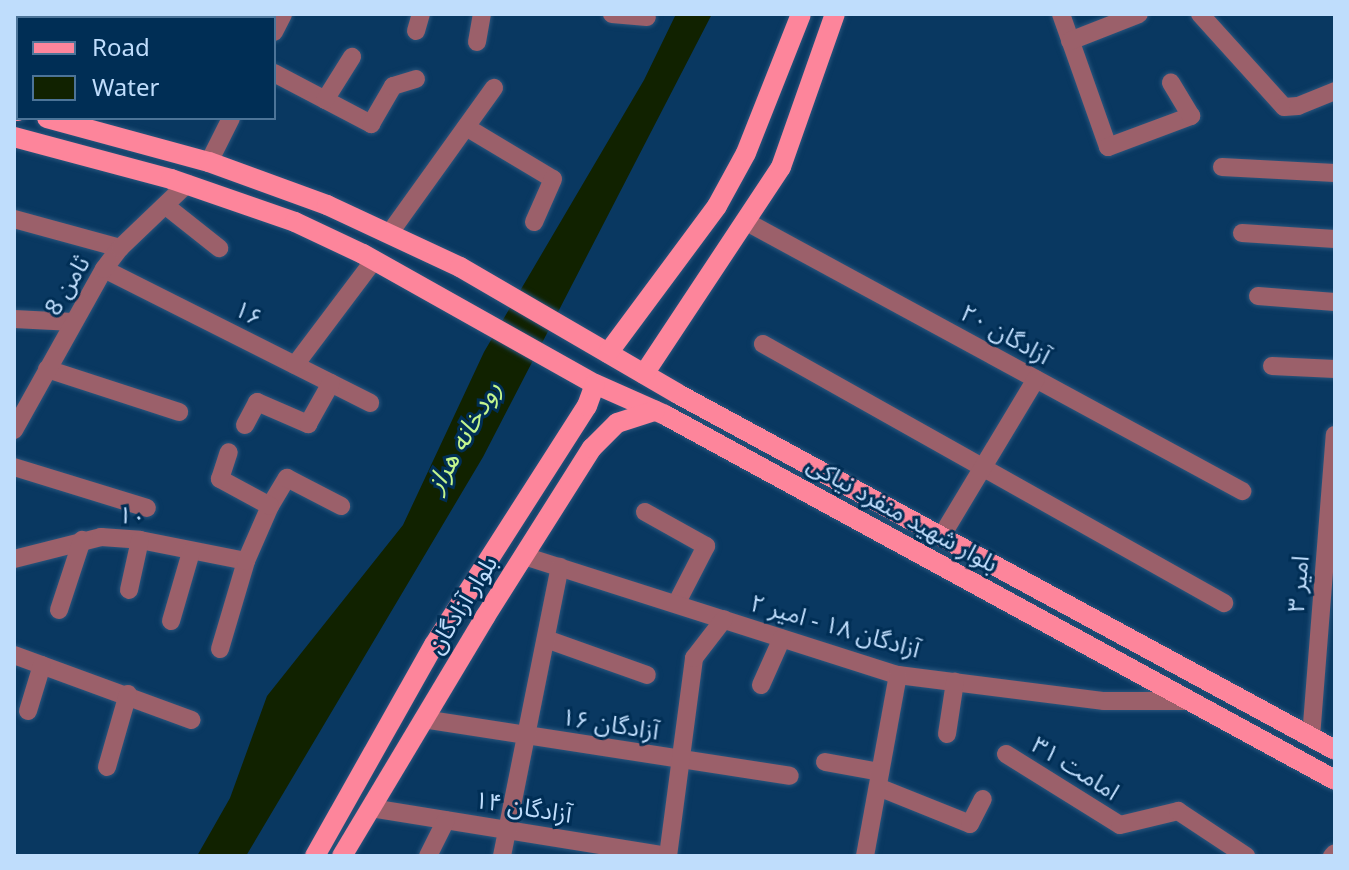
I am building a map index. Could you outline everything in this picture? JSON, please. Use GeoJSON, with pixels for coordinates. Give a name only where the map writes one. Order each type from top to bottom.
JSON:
{"type":"FeatureCollection","features":[{"type":"Feature","properties":{"kind":"main road"},"geometry":{"type":"LineString","coordinates":[[608,353],[717,206],[746,153],[801,14]]}},
{"type":"Feature","properties":{"kind":"main road"},"geometry":{"type":"LineString","coordinates":[[644,374],[781,167],[835,14]]}},
{"type":"Feature","properties":{"kind":"main road","name":"بلوار شهید منفرد نیاکی"},"geometry":{"type":"LineString","coordinates":[[54,120],[209,162],[327,205],[460,267],[814,468],[1335,750]]}},
{"type":"Feature","properties":{"kind":"main road","name":"بلوار شهید منفرد نیاکی"},"geometry":{"type":"LineString","coordinates":[[14,137],[187,184],[295,222],[350,248],[595,384],[655,411],[799,488],[1335,780]]}},
{"type":"Feature","properties":{"kind":"main road"},"geometry":{"type":"LineString","coordinates":[[717,206],[745,221]]}},
{"type":"Feature","properties":{"kind":"main road"},"geometry":{"type":"LineString","coordinates":[[350,248],[367,224]]}},
{"type":"Feature","properties":{"kind":"main road"},"geometry":{"type":"LineString","coordinates":[[374,260],[389,234]]}},
{"type":"Feature","properties":{"kind":"main road","name":"بلوار آزادگان"},"geometry":{"type":"LineString","coordinates":[[315,856],[454,614],[587,406],[595,384]]}},
{"type":"Feature","properties":{"kind":"main road","name":"بلوار آزادگان"},"geometry":{"type":"LineString","coordinates":[[342,856],[479,626],[592,448],[617,423],[655,411]]}},
{"type":"Feature","properties":{"kind":"main road"},"geometry":{"type":"LineString","coordinates":[[799,488],[812,484],[814,468]]}},
{"type":"Feature","properties":{"kind":"main road"},"geometry":{"type":"LineString","coordinates":[[840,510],[840,493],[852,488]]}},
{"type":"Feature","properties":{"kind":"main road"},"geometry":{"type":"LineString","coordinates":[[454,614],[479,626]]}},
{"type":"Feature","properties":{"kind":"street"},"geometry":{"type":"LineString","coordinates":[[477,42],[482,14]]}},
{"type":"Feature","properties":{"kind":"street"},"geometry":{"type":"LineString","coordinates":[[612,14],[647,17]]}},
{"type":"Feature","properties":{"kind":"street"},"geometry":{"type":"LineString","coordinates":[[1061,14],[1108,147],[1191,116],[1171,83]]}},
{"type":"Feature","properties":{"kind":"street"},"geometry":{"type":"LineString","coordinates":[[1070,41],[1139,14]]}},
{"type":"Feature","properties":{"kind":"street"},"geometry":{"type":"LineString","coordinates":[[1200,14],[1284,107],[1298,106],[1335,91]]}},
{"type":"Feature","properties":{"kind":"street"},"geometry":{"type":"LineString","coordinates":[[325,100],[352,57]]}},
{"type":"Feature","properties":{"kind":"street"},"geometry":{"type":"LineString","coordinates":[[276,74],[371,124],[393,86],[416,79]]}},
{"type":"Feature","properties":{"kind":"street"},"geometry":{"type":"LineString","coordinates":[[389,234],[494,88]]}},
{"type":"Feature","properties":{"kind":"street"},"geometry":{"type":"LineString","coordinates":[[209,162],[230,120]]}},
{"type":"Feature","properties":{"kind":"street"},"geometry":{"type":"LineString","coordinates":[[466,127],[553,179],[534,222]]}},
{"type":"Feature","properties":{"kind":"street"},"geometry":{"type":"LineString","coordinates":[[1222,167],[1335,173]]}},
{"type":"Feature","properties":{"kind":"street","name":"ثامن 8"},"geometry":{"type":"LineString","coordinates":[[14,426],[104,269],[120,248],[187,184]]}},
{"type":"Feature","properties":{"kind":"street"},"geometry":{"type":"LineString","coordinates":[[166,206],[219,248]]}},
{"type":"Feature","properties":{"kind":"street"},"geometry":{"type":"LineString","coordinates":[[14,219],[120,248]]}},
{"type":"Feature","properties":{"kind":"street","name":"آزادگان ۲۰"},"geometry":{"type":"LineString","coordinates":[[745,221],[1242,491]]}},
{"type":"Feature","properties":{"kind":"street"},"geometry":{"type":"LineString","coordinates":[[1242,233],[1335,239]]}},
{"type":"Feature","properties":{"kind":"street"},"geometry":{"type":"LineString","coordinates":[[295,365],[374,260]]}},
{"type":"Feature","properties":{"kind":"street","name":"۱۶"},"geometry":{"type":"LineString","coordinates":[[104,269],[370,403]]}},
{"type":"Feature","properties":{"kind":"street"},"geometry":{"type":"LineString","coordinates":[[1258,296],[1335,302]]}},
{"type":"Feature","properties":{"kind":"street"},"geometry":{"type":"LineString","coordinates":[[14,319],[73,322]]}},
{"type":"Feature","properties":{"kind":"street"},"geometry":{"type":"LineString","coordinates":[[763,344],[1224,603]]}},
{"type":"Feature","properties":{"kind":"street"},"geometry":{"type":"LineString","coordinates":[[1272,366],[1335,369]]}},
{"type":"Feature","properties":{"kind":"street"},"geometry":{"type":"LineString","coordinates":[[47,369],[179,412]]}},
{"type":"Feature","properties":{"kind":"street"},"geometry":{"type":"LineString","coordinates":[[941,537],[1036,379]]}},
{"type":"Feature","properties":{"kind":"street"},"geometry":{"type":"LineString","coordinates":[[245,425],[257,402],[308,424],[331,383]]}},
{"type":"Feature","properties":{"kind":"street","name":"امیر ۳"},"geometry":{"type":"LineString","coordinates":[[1311,737],[1335,435]]}},
{"type":"Feature","properties":{"kind":"street"},"geometry":{"type":"LineString","coordinates":[[229,452],[220,479],[270,506]]}},
{"type":"Feature","properties":{"kind":"street"},"geometry":{"type":"LineString","coordinates":[[14,467],[147,508]]}},
{"type":"Feature","properties":{"kind":"street"},"geometry":{"type":"LineString","coordinates":[[220,649],[246,561],[270,506],[287,478],[341,506]]}},
{"type":"Feature","properties":{"kind":"street"},"geometry":{"type":"LineString","coordinates":[[645,512],[706,546],[676,604]]}},
{"type":"Feature","properties":{"kind":"street","name":"۱۰"},"geometry":{"type":"LineString","coordinates":[[14,559],[28,558],[101,537],[140,540],[246,561]]}},
{"type":"Feature","properties":{"kind":"street"},"geometry":{"type":"LineString","coordinates":[[59,610],[82,540]]}},
{"type":"Feature","properties":{"kind":"street"},"geometry":{"type":"LineString","coordinates":[[129,590],[140,540]]}},
{"type":"Feature","properties":{"kind":"street"},"geometry":{"type":"LineString","coordinates":[[171,621],[191,552]]}},
{"type":"Feature","properties":{"kind":"street","name":"آزادگان ۱۸ - امیر ۲"},"geometry":{"type":"LineString","coordinates":[[524,556],[898,675],[1104,701],[1191,701]]}},
{"type":"Feature","properties":{"kind":"street"},"geometry":{"type":"LineString","coordinates":[[502,856],[560,567]]}},
{"type":"Feature","properties":{"kind":"street"},"geometry":{"type":"LineString","coordinates":[[665,856],[694,658],[724,619]]}},
{"type":"Feature","properties":{"kind":"street"},"geometry":{"type":"LineString","coordinates":[[761,685],[782,638]]}},
{"type":"Feature","properties":{"kind":"street"},"geometry":{"type":"LineString","coordinates":[[546,639],[647,675]]}},
{"type":"Feature","properties":{"kind":"street"},"geometry":{"type":"LineString","coordinates":[[14,655],[128,694],[192,720]]}},
{"type":"Feature","properties":{"kind":"street"},"geometry":{"type":"LineString","coordinates":[[28,711],[42,665]]}},
{"type":"Feature","properties":{"kind":"street"},"geometry":{"type":"LineString","coordinates":[[865,856],[898,675]]}},
{"type":"Feature","properties":{"kind":"street"},"geometry":{"type":"LineString","coordinates":[[947,734],[955,682]]}},
{"type":"Feature","properties":{"kind":"street"},"geometry":{"type":"LineString","coordinates":[[107,767],[128,694]]}},
{"type":"Feature","properties":{"kind":"street","name":"آزادگان ۱۶"},"geometry":{"type":"LineString","coordinates":[[423,719],[790,776]]}},
{"type":"Feature","properties":{"kind":"street","name":"امامت ۳۱"},"geometry":{"type":"LineString","coordinates":[[1006,754],[1120,825],[1178,811],[1246,856]]}},
{"type":"Feature","properties":{"kind":"street"},"geometry":{"type":"LineString","coordinates":[[825,762],[879,780],[970,824],[983,799]]}},
{"type":"Feature","properties":{"kind":"street","name":"آزادگان ۱۴"},"geometry":{"type":"LineString","coordinates":[[371,808],[665,856]]}},
{"type":"Feature","properties":{"kind":"street"},"geometry":{"type":"LineString","coordinates":[[428,856],[446,820]]}},
{"type":"Feature","properties":{"kind":"water","name":"رودخانه هراز"},"geometry":{"type":"Polygon","coordinates":[[[676,14],[712,14],[483,457],[246,856],[197,856],[230,798],[267,696],[403,525],[484,352],[644,80],[676,14]]]}}]}
